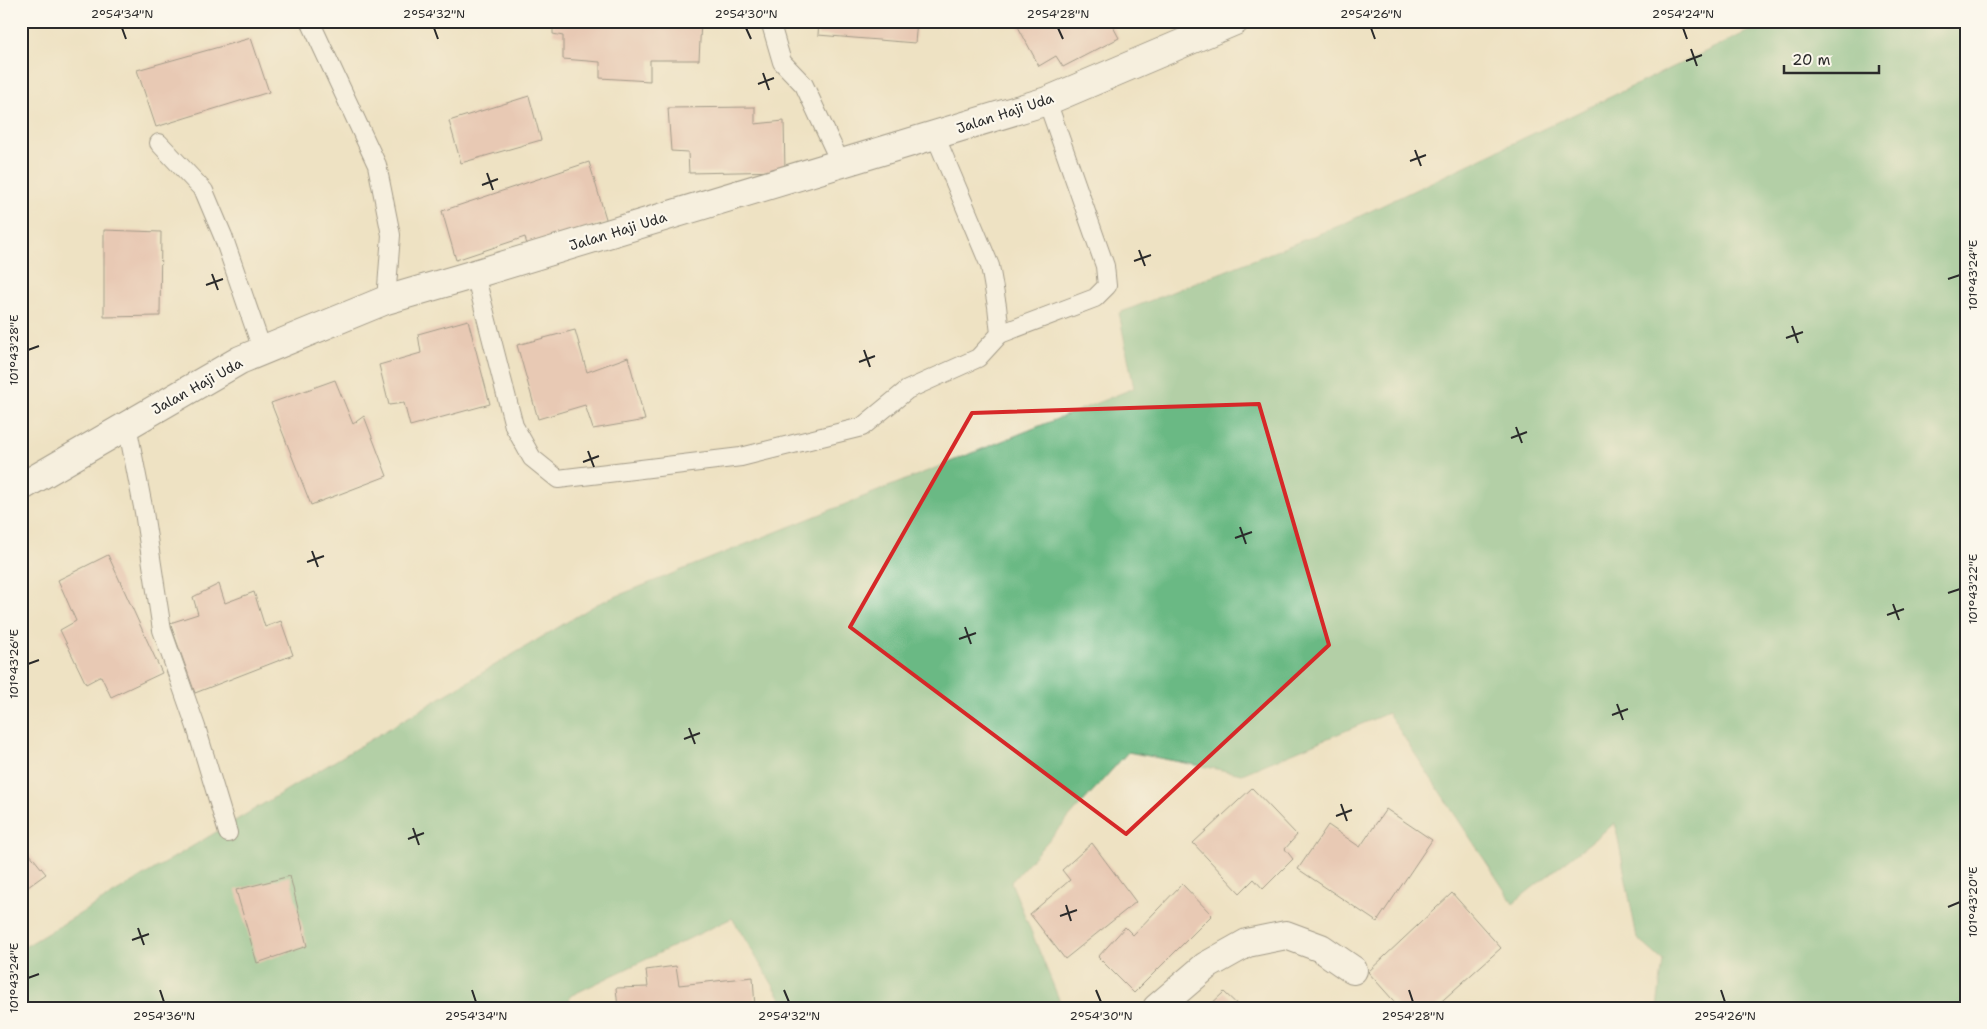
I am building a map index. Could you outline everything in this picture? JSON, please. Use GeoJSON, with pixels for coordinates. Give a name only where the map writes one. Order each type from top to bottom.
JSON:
{"type":"FeatureCollection","features":[{"type":"Feature","properties":{"kind":"street","name":"Jalan Haji Uda"},"geometry":{"type":"LineString","coordinates":[[21,487],[240,360],[386,300],[1048,101],[1235,21]]}},
{"type":"Feature","properties":{"kind":"street"},"geometry":{"type":"LineString","coordinates":[[1157,1008],[1206,966],[1247,943],[1286,935],[1321,948],[1353,970]]}},
{"type":"Feature","properties":{"kind":"lane"},"geometry":{"type":"LineString","coordinates":[[310,21],[377,165],[392,235],[386,300]]}},
{"type":"Feature","properties":{"kind":"lane"},"geometry":{"type":"LineString","coordinates":[[770,21],[782,62],[804,85],[841,164]]}},
{"type":"Feature","properties":{"kind":"lane"},"geometry":{"type":"LineString","coordinates":[[475,274],[514,426],[532,458],[558,479],[741,457],[862,427],[907,390],[978,358],[1000,334],[1095,298],[1106,286],[1105,266],[1048,101]]}},
{"type":"Feature","properties":{"kind":"lane"},"geometry":{"type":"LineString","coordinates":[[935,135],[990,266],[1000,334]]}},
{"type":"Feature","properties":{"kind":"lane"},"geometry":{"type":"LineString","coordinates":[[159,143],[204,191],[223,236],[263,352]]}},
{"type":"Feature","properties":{"kind":"lane"},"geometry":{"type":"LineString","coordinates":[[127,425],[144,512],[162,630],[196,728],[228,833]]}},
{"type":"Feature","properties":{"kind":"highlighted area"},"geometry":{"type":"Polygon","coordinates":[[[1259,404],[1329,645],[1126,834],[850,627],[972,413],[1259,404]]]}},
{"type":"Feature","properties":{"kind":"green space"},"geometry":{"type":"Polygon","coordinates":[[[1770,21],[1966,21],[1966,1008],[1657,1008],[1663,961],[1637,938],[1615,823],[1513,903],[1388,713],[1242,774],[1128,752],[1011,882],[1061,1004],[1054,1008],[787,1008],[732,918],[570,996],[568,1008],[21,1008],[21,949],[597,604],[1134,388],[1119,313],[1341,225],[1770,21]]]}},
{"type":"Feature","properties":{"kind":"building"},"geometry":{"type":"Polygon","coordinates":[[[553,21],[701,21],[699,60],[650,60],[650,81],[600,78],[600,62],[563,59],[563,36],[553,34],[553,21]]]}},
{"type":"Feature","properties":{"kind":"building"},"geometry":{"type":"Polygon","coordinates":[[[819,21],[917,21],[915,43],[818,35],[819,21]]]}},
{"type":"Feature","properties":{"kind":"building"},"geometry":{"type":"Polygon","coordinates":[[[1015,21],[1110,21],[1119,38],[1063,67],[1056,56],[1039,66],[1015,21]]]}},
{"type":"Feature","properties":{"kind":"building"},"geometry":{"type":"Polygon","coordinates":[[[251,38],[269,92],[156,127],[137,70],[251,38]]]}},
{"type":"Feature","properties":{"kind":"building"},"geometry":{"type":"Polygon","coordinates":[[[529,96],[541,140],[461,163],[449,121],[529,96]]]}},
{"type":"Feature","properties":{"kind":"building"},"geometry":{"type":"Polygon","coordinates":[[[755,107],[755,124],[784,121],[785,171],[689,173],[688,152],[671,151],[668,108],[755,107]]]}},
{"type":"Feature","properties":{"kind":"building"},"geometry":{"type":"Polygon","coordinates":[[[589,162],[607,222],[527,245],[525,237],[456,260],[442,211],[589,162]]]}},
{"type":"Feature","properties":{"kind":"building"},"geometry":{"type":"Polygon","coordinates":[[[104,230],[161,232],[160,316],[104,317],[104,230]]]}},
{"type":"Feature","properties":{"kind":"building"},"geometry":{"type":"Polygon","coordinates":[[[468,320],[490,404],[410,426],[404,403],[389,405],[379,365],[421,353],[418,334],[468,320]]]}},
{"type":"Feature","properties":{"kind":"building"},"geometry":{"type":"Polygon","coordinates":[[[575,330],[587,372],[628,357],[645,420],[593,429],[585,405],[538,419],[517,345],[575,330]]]}},
{"type":"Feature","properties":{"kind":"building"},"geometry":{"type":"Polygon","coordinates":[[[335,380],[353,424],[364,416],[387,476],[311,505],[271,403],[335,380]]]}},
{"type":"Feature","properties":{"kind":"building"},"geometry":{"type":"Polygon","coordinates":[[[108,555],[162,673],[111,697],[101,676],[86,684],[60,630],[76,621],[58,580],[108,555]]]}},
{"type":"Feature","properties":{"kind":"building"},"geometry":{"type":"Polygon","coordinates":[[[219,584],[225,603],[254,592],[265,627],[281,621],[293,655],[195,693],[170,623],[198,614],[193,597],[219,584]]]}},
{"type":"Feature","properties":{"kind":"building"},"geometry":{"type":"Polygon","coordinates":[[[1252,788],[1297,835],[1285,849],[1293,859],[1263,889],[1254,879],[1240,893],[1193,843],[1252,788]]]}},
{"type":"Feature","properties":{"kind":"building"},"geometry":{"type":"Polygon","coordinates":[[[1386,809],[1432,840],[1377,922],[1298,869],[1328,825],[1360,847],[1386,809]]]}},
{"type":"Feature","properties":{"kind":"building"},"geometry":{"type":"Polygon","coordinates":[[[21,843],[46,874],[21,892],[21,843]]]}},
{"type":"Feature","properties":{"kind":"building"},"geometry":{"type":"Polygon","coordinates":[[[1092,843],[1136,902],[1065,959],[1030,914],[1070,880],[1062,870],[1092,843]]]}},
{"type":"Feature","properties":{"kind":"building"},"geometry":{"type":"Polygon","coordinates":[[[290,876],[307,946],[257,963],[236,890],[290,876]]]}},
{"type":"Feature","properties":{"kind":"building"},"geometry":{"type":"Polygon","coordinates":[[[1182,884],[1212,915],[1134,993],[1098,957],[1125,927],[1133,935],[1182,884]]]}},
{"type":"Feature","properties":{"kind":"building"},"geometry":{"type":"Polygon","coordinates":[[[1452,893],[1501,948],[1434,1008],[1400,1008],[1368,972],[1452,893]]]}},
{"type":"Feature","properties":{"kind":"building"},"geometry":{"type":"Polygon","coordinates":[[[676,966],[679,985],[753,977],[755,1008],[618,1008],[616,988],[648,987],[646,970],[676,966]]]}},
{"type":"Feature","properties":{"kind":"building"},"geometry":{"type":"Polygon","coordinates":[[[1224,992],[1241,1008],[1207,1008],[1224,992]]]}}]}
